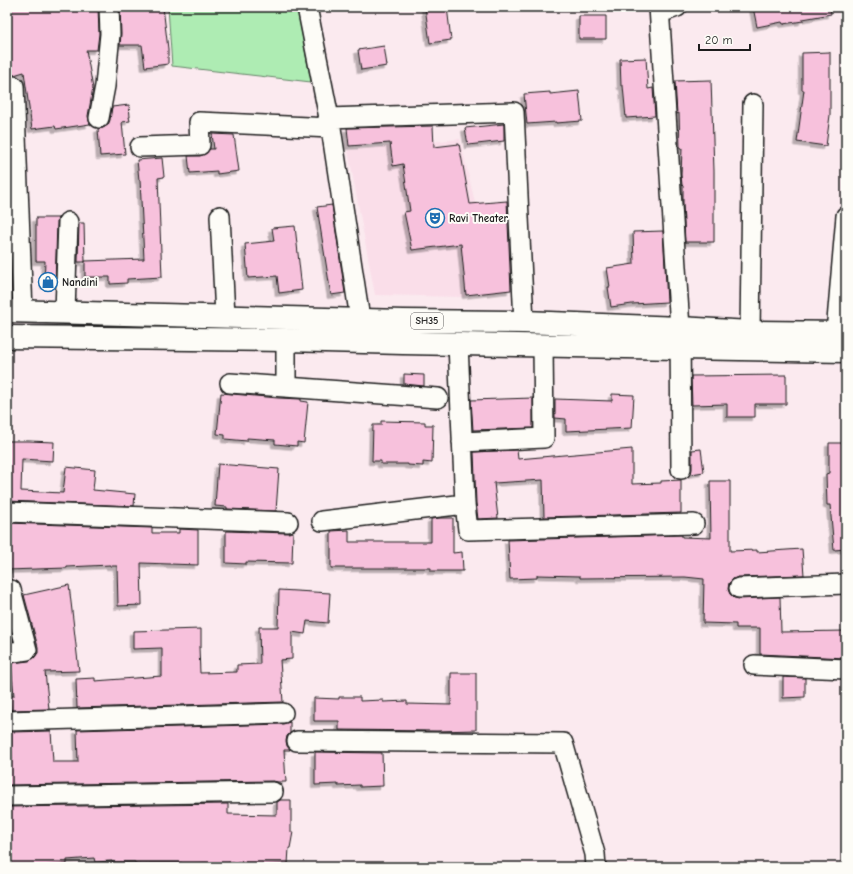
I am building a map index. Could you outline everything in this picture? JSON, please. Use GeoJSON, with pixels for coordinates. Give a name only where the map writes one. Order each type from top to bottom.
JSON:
{"type":"FeatureCollection","features":[{"type":"Feature","properties":{"kind":"main road","name":"SH35"},"geometry":{"type":"LineString","coordinates":[[15,311],[403,321],[524,322],[680,338],[843,339]]}},
{"type":"Feature","properties":{"kind":"main road"},"geometry":{"type":"LineString","coordinates":[[403,321],[403,343]]}},
{"type":"Feature","properties":{"kind":"main road","name":"SH35"},"geometry":{"type":"LineString","coordinates":[[7,337],[286,340],[543,346],[680,338],[750,332],[843,339]]}},
{"type":"Feature","properties":{"kind":"street"},"geometry":{"type":"LineString","coordinates":[[99,118],[105,86],[110,34],[109,7]]}},
{"type":"Feature","properties":{"kind":"street"},"geometry":{"type":"LineString","coordinates":[[307,7],[329,123],[360,319]]}},
{"type":"Feature","properties":{"kind":"street"},"geometry":{"type":"LineString","coordinates":[[666,9],[680,338],[681,469]]}},
{"type":"Feature","properties":{"kind":"street"},"geometry":{"type":"LineString","coordinates":[[14,86],[15,311]]}},
{"type":"Feature","properties":{"kind":"street"},"geometry":{"type":"LineString","coordinates":[[750,332],[753,104]]}},
{"type":"Feature","properties":{"kind":"street"},"geometry":{"type":"LineString","coordinates":[[140,148],[200,145],[199,122],[329,123],[514,112],[524,322]]}},
{"type":"Feature","properties":{"kind":"street"},"geometry":{"type":"LineString","coordinates":[[220,216],[225,316]]}},
{"type":"Feature","properties":{"kind":"street"},"geometry":{"type":"LineString","coordinates":[[843,339],[846,216]]}},
{"type":"Feature","properties":{"kind":"street"},"geometry":{"type":"LineString","coordinates":[[65,312],[68,222]]}},
{"type":"Feature","properties":{"kind":"street"},"geometry":{"type":"LineString","coordinates":[[286,340],[286,387]]}},
{"type":"Feature","properties":{"kind":"street"},"geometry":{"type":"LineString","coordinates":[[458,344],[465,504],[468,530],[694,524]]}},
{"type":"Feature","properties":{"kind":"street"},"geometry":{"type":"LineString","coordinates":[[462,442],[544,438],[543,346]]}},
{"type":"Feature","properties":{"kind":"street"},"geometry":{"type":"LineString","coordinates":[[230,383],[438,398]]}},
{"type":"Feature","properties":{"kind":"street"},"geometry":{"type":"LineString","coordinates":[[322,521],[465,504]]}},
{"type":"Feature","properties":{"kind":"street"},"geometry":{"type":"LineString","coordinates":[[7,512],[288,522]]}},
{"type":"Feature","properties":{"kind":"street"},"geometry":{"type":"LineString","coordinates":[[739,588],[846,584]]}},
{"type":"Feature","properties":{"kind":"street"},"geometry":{"type":"LineString","coordinates":[[7,591],[12,590],[27,650],[7,653]]}},
{"type":"Feature","properties":{"kind":"street"},"geometry":{"type":"LineString","coordinates":[[754,665],[846,669]]}},
{"type":"Feature","properties":{"kind":"street"},"geometry":{"type":"LineString","coordinates":[[7,721],[283,713]]}},
{"type":"Feature","properties":{"kind":"street"},"geometry":{"type":"LineString","coordinates":[[297,741],[563,743],[595,854],[596,867]]}},
{"type":"Feature","properties":{"kind":"street"},"geometry":{"type":"LineString","coordinates":[[7,796],[273,792]]}},
{"type":"Feature","properties":{"kind":"shaded area"},"geometry":{"type":"Polygon","coordinates":[[[8,77],[16,290],[7,290],[8,77]]]}},
{"type":"Feature","properties":{"kind":"shaded area","name":"Ravi Theater"},"geometry":{"type":"Polygon","coordinates":[[[460,139],[475,203],[508,201],[509,232],[516,289],[466,295],[464,297],[375,295],[348,150],[460,139]]]}},
{"type":"Feature","properties":{"kind":"green space"},"geometry":{"type":"Polygon","coordinates":[[[168,7],[297,7],[311,82],[172,66],[168,7]]]}},
{"type":"Feature","properties":{"kind":"building"},"geometry":{"type":"Polygon","coordinates":[[[7,7],[98,7],[99,34],[97,50],[86,50],[93,88],[88,116],[90,124],[56,129],[55,126],[32,129],[24,72],[7,77],[7,7]]]}},
{"type":"Feature","properties":{"kind":"building"},"geometry":{"type":"Polygon","coordinates":[[[120,7],[163,7],[168,49],[168,64],[145,67],[142,45],[120,45],[120,7]]]}},
{"type":"Feature","properties":{"kind":"building"},"geometry":{"type":"Polygon","coordinates":[[[425,7],[447,7],[451,40],[430,43],[425,7]]]}},
{"type":"Feature","properties":{"kind":"building"},"geometry":{"type":"Polygon","coordinates":[[[753,7],[830,7],[831,14],[803,19],[803,21],[783,24],[782,22],[757,27],[753,7]]]}},
{"type":"Feature","properties":{"kind":"building"},"geometry":{"type":"Polygon","coordinates":[[[579,16],[606,16],[606,39],[579,39],[579,16]]]}},
{"type":"Feature","properties":{"kind":"building"},"geometry":{"type":"Polygon","coordinates":[[[384,46],[387,66],[361,70],[358,50],[384,46]]]}},
{"type":"Feature","properties":{"kind":"building"},"geometry":{"type":"Polygon","coordinates":[[[830,52],[830,115],[826,146],[797,142],[804,90],[802,90],[802,53],[830,52]]]}},
{"type":"Feature","properties":{"kind":"building"},"geometry":{"type":"Polygon","coordinates":[[[646,58],[648,89],[653,88],[655,116],[626,118],[623,86],[621,86],[620,59],[646,58]]]}},
{"type":"Feature","properties":{"kind":"building"},"geometry":{"type":"Polygon","coordinates":[[[711,80],[714,171],[714,242],[685,242],[683,186],[681,175],[682,148],[680,148],[679,113],[677,114],[675,81],[711,80]]]}},
{"type":"Feature","properties":{"kind":"building"},"geometry":{"type":"Polygon","coordinates":[[[579,91],[582,121],[527,124],[524,94],[550,92],[550,94],[579,91]]]}},
{"type":"Feature","properties":{"kind":"building"},"geometry":{"type":"Polygon","coordinates":[[[129,105],[130,121],[122,122],[125,154],[100,156],[98,129],[108,125],[112,107],[129,105]]]}},
{"type":"Feature","properties":{"kind":"building"},"geometry":{"type":"Polygon","coordinates":[[[504,124],[504,141],[468,145],[465,128],[504,124]]]}},
{"type":"Feature","properties":{"kind":"building"},"geometry":{"type":"Polygon","coordinates":[[[433,126],[434,147],[459,144],[470,204],[507,201],[511,290],[466,295],[461,244],[412,250],[404,212],[410,211],[403,164],[393,166],[390,143],[349,146],[347,128],[433,126]]]}},
{"type":"Feature","properties":{"kind":"building"},"geometry":{"type":"Polygon","coordinates":[[[212,134],[234,135],[239,171],[217,174],[217,171],[190,173],[188,156],[200,156],[205,154],[210,149],[214,149],[212,134]]]}},
{"type":"Feature","properties":{"kind":"building"},"geometry":{"type":"Polygon","coordinates":[[[162,158],[164,177],[158,178],[162,277],[127,279],[127,283],[110,284],[110,277],[85,277],[85,261],[144,259],[140,180],[137,160],[162,158]]]}},
{"type":"Feature","properties":{"kind":"building"},"geometry":{"type":"Polygon","coordinates":[[[332,205],[345,293],[331,295],[317,207],[332,205]]]}},
{"type":"Feature","properties":{"kind":"building"},"geometry":{"type":"Polygon","coordinates":[[[36,218],[58,218],[55,286],[44,285],[45,261],[36,261],[36,218]]]}},
{"type":"Feature","properties":{"kind":"building"},"geometry":{"type":"Polygon","coordinates":[[[79,223],[84,223],[85,262],[78,262],[79,223]]]}},
{"type":"Feature","properties":{"kind":"building"},"geometry":{"type":"Polygon","coordinates":[[[295,226],[302,290],[279,293],[277,276],[248,278],[245,244],[274,241],[272,228],[295,226]]]}},
{"type":"Feature","properties":{"kind":"building"},"geometry":{"type":"Polygon","coordinates":[[[663,231],[667,302],[611,307],[607,268],[634,264],[633,232],[663,231]]]}},
{"type":"Feature","properties":{"kind":"building"},"geometry":{"type":"Polygon","coordinates":[[[404,374],[424,375],[424,386],[404,384],[404,374]]]}},
{"type":"Feature","properties":{"kind":"building"},"geometry":{"type":"Polygon","coordinates":[[[786,375],[786,404],[755,404],[755,417],[727,417],[727,404],[692,405],[691,376],[786,375]]]}},
{"type":"Feature","properties":{"kind":"building"},"geometry":{"type":"Polygon","coordinates":[[[221,393],[301,399],[301,401],[308,402],[304,443],[297,442],[297,446],[275,444],[275,440],[247,438],[247,441],[225,439],[225,435],[217,434],[221,393]]]}},
{"type":"Feature","properties":{"kind":"building"},"geometry":{"type":"Polygon","coordinates":[[[612,394],[634,395],[632,428],[566,431],[566,419],[555,418],[555,399],[612,401],[612,394]]]}},
{"type":"Feature","properties":{"kind":"building"},"geometry":{"type":"Polygon","coordinates":[[[533,398],[533,428],[473,430],[471,400],[533,398]]]}},
{"type":"Feature","properties":{"kind":"building"},"geometry":{"type":"Polygon","coordinates":[[[381,421],[425,422],[425,425],[433,425],[432,463],[423,462],[423,466],[408,464],[381,464],[381,461],[372,461],[373,425],[381,425],[381,421]]]}},
{"type":"Feature","properties":{"kind":"building"},"geometry":{"type":"Polygon","coordinates":[[[8,441],[54,442],[53,461],[22,459],[21,491],[63,493],[66,467],[95,470],[93,490],[135,494],[134,506],[7,501],[7,471],[9,471],[8,441]]]}},
{"type":"Feature","properties":{"kind":"building"},"geometry":{"type":"Polygon","coordinates":[[[829,443],[846,443],[846,549],[834,550],[830,505],[827,505],[826,474],[829,473],[829,443]]]}},
{"type":"Feature","properties":{"kind":"building"},"geometry":{"type":"Polygon","coordinates":[[[632,449],[632,484],[661,483],[661,481],[681,480],[681,513],[544,517],[543,480],[494,483],[498,518],[478,519],[474,452],[517,450],[518,459],[632,449]]]}},
{"type":"Feature","properties":{"kind":"building"},"geometry":{"type":"Polygon","coordinates":[[[701,449],[704,472],[691,474],[692,450],[701,449]]]}},
{"type":"Feature","properties":{"kind":"building"},"geometry":{"type":"Polygon","coordinates":[[[218,464],[279,469],[276,511],[227,509],[227,507],[215,506],[218,464]]]}},
{"type":"Feature","properties":{"kind":"building"},"geometry":{"type":"Polygon","coordinates":[[[710,481],[730,481],[730,551],[757,550],[757,552],[802,549],[804,575],[738,577],[729,583],[728,589],[730,594],[734,598],[739,599],[780,597],[781,632],[846,631],[846,658],[760,654],[760,628],[736,628],[736,624],[703,623],[704,579],[685,577],[580,578],[580,576],[537,575],[537,578],[510,579],[508,540],[682,535],[682,537],[711,538],[710,481]]]}},
{"type":"Feature","properties":{"kind":"building"},"geometry":{"type":"Polygon","coordinates":[[[453,518],[453,553],[462,552],[463,571],[431,571],[431,568],[331,568],[331,531],[349,530],[349,542],[431,542],[431,519],[453,518]]]}},
{"type":"Feature","properties":{"kind":"building"},"geometry":{"type":"Polygon","coordinates":[[[7,523],[152,528],[152,533],[179,533],[179,529],[198,530],[198,565],[141,563],[142,605],[118,606],[117,566],[110,565],[7,570],[7,523]]]}},
{"type":"Feature","properties":{"kind":"building"},"geometry":{"type":"Polygon","coordinates":[[[226,531],[293,532],[292,563],[226,563],[226,531]]]}},
{"type":"Feature","properties":{"kind":"building"},"geometry":{"type":"Polygon","coordinates":[[[69,585],[79,671],[45,672],[49,709],[11,710],[10,696],[14,696],[11,663],[29,661],[38,653],[38,647],[24,595],[69,585]]]}},
{"type":"Feature","properties":{"kind":"building"},"geometry":{"type":"Polygon","coordinates":[[[279,590],[330,593],[328,623],[307,621],[305,634],[292,632],[292,659],[280,660],[283,702],[77,708],[76,679],[95,678],[95,681],[162,676],[162,648],[133,649],[133,631],[201,629],[201,647],[199,647],[200,673],[237,672],[237,665],[260,664],[259,627],[278,627],[279,590]]]}},
{"type":"Feature","properties":{"kind":"building"},"geometry":{"type":"Polygon","coordinates":[[[7,618],[13,641],[7,642],[7,618]]]}},
{"type":"Feature","properties":{"kind":"building"},"geometry":{"type":"Polygon","coordinates":[[[451,673],[476,673],[476,730],[339,730],[339,721],[314,721],[314,698],[339,699],[339,697],[360,697],[360,701],[407,701],[407,704],[451,705],[451,673]]]}},
{"type":"Feature","properties":{"kind":"building"},"geometry":{"type":"Polygon","coordinates":[[[783,677],[805,678],[805,697],[783,698],[783,677]]]}},
{"type":"Feature","properties":{"kind":"building"},"geometry":{"type":"Polygon","coordinates":[[[290,722],[290,733],[287,736],[286,741],[290,750],[284,750],[286,782],[8,785],[8,760],[12,760],[11,732],[51,731],[53,762],[78,762],[77,730],[283,724],[290,722]]]}},
{"type":"Feature","properties":{"kind":"building"},"geometry":{"type":"Polygon","coordinates":[[[315,752],[382,753],[383,786],[360,787],[360,785],[338,786],[338,784],[315,785],[315,752]]]}},
{"type":"Feature","properties":{"kind":"building"},"geometry":{"type":"Polygon","coordinates":[[[280,800],[291,800],[291,832],[293,832],[289,848],[288,864],[256,865],[256,863],[228,863],[228,865],[207,865],[207,863],[182,864],[112,861],[95,862],[94,858],[67,860],[67,864],[7,867],[7,807],[228,804],[228,814],[277,815],[277,802],[280,800]]]}},
{"type":"Feature","properties":{"kind":"place","name":"Ravi Theater"},"geometry":{"type":"Point","coordinates":[435,218]}},
{"type":"Feature","properties":{"kind":"place","name":"Nandini"},"geometry":{"type":"Point","coordinates":[48,282]}}]}
